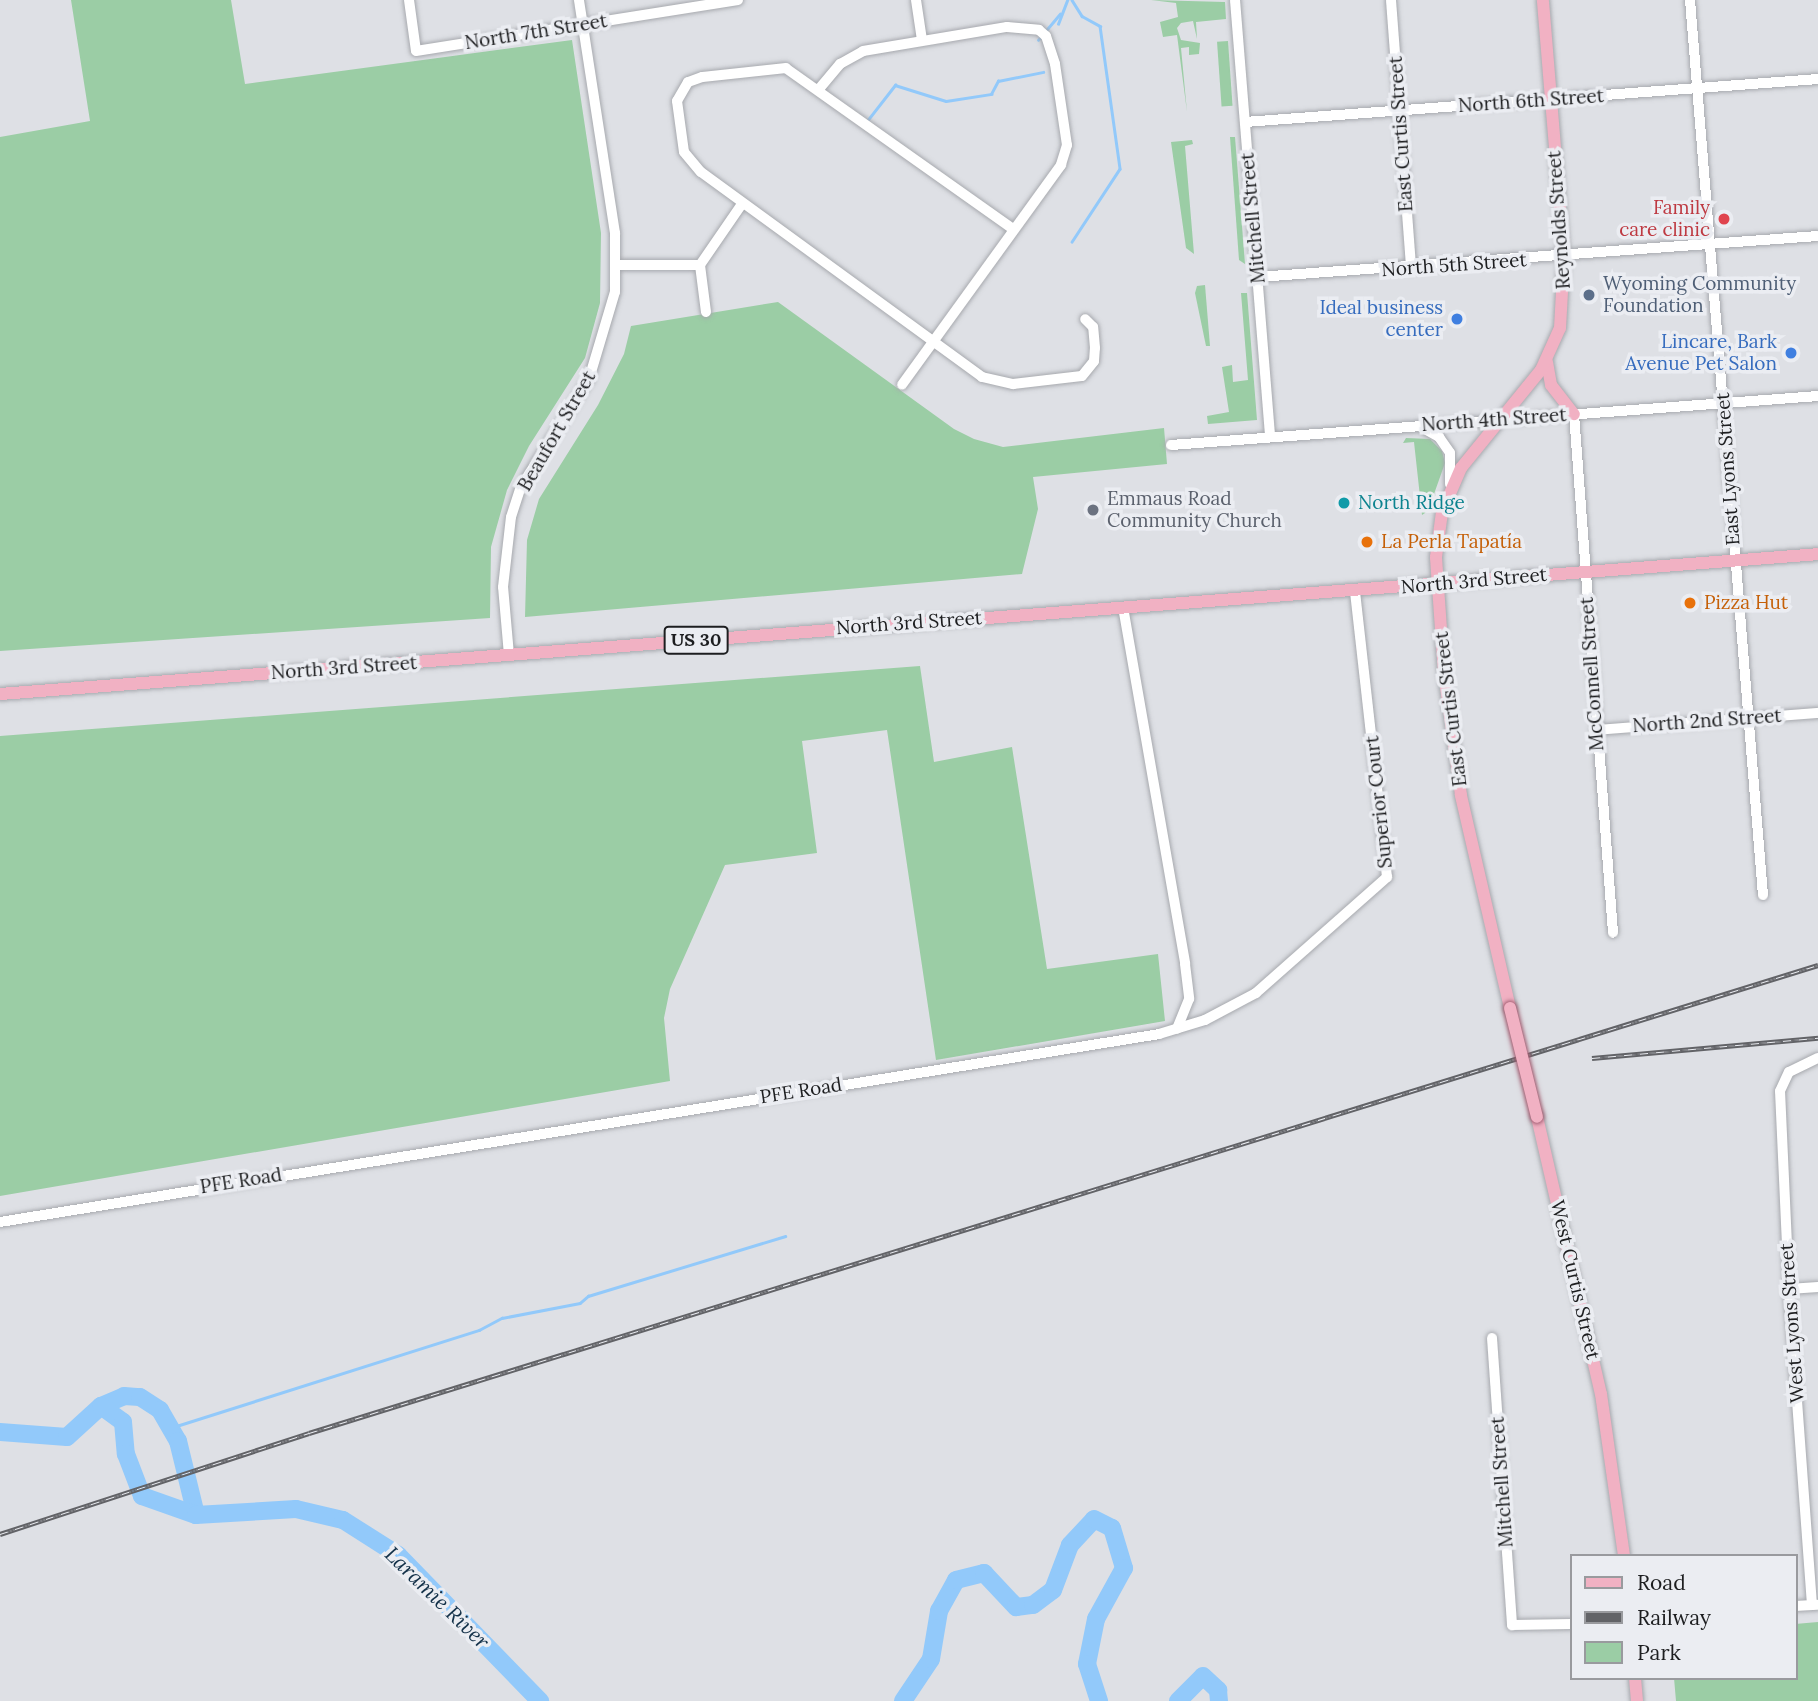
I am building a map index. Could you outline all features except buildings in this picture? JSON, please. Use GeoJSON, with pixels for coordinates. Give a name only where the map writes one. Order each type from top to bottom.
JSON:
{"type":"FeatureCollection","features":[{"type":"Feature","properties":{"kind":"main road","name":"Reynolds Street"},"geometry":{"type":"LineString","coordinates":[[1497,420],[1547,362],[1560,328],[1564,257],[1543,0]]}},
{"type":"Feature","properties":{"kind":"main road"},"geometry":{"type":"LineString","coordinates":[[1547,362],[1551,385],[1574,414]]}},
{"type":"Feature","properties":{"kind":"main road","name":"East Curtis Street"},"geometry":{"type":"LineString","coordinates":[[1497,420],[1450,489],[1437,535],[1438,584],[1458,782],[1510,1008]]}},
{"type":"Feature","properties":{"kind":"main road","name":"North 3rd Street"},"geometry":{"type":"LineString","coordinates":[[0,694],[1818,554]]}},
{"type":"Feature","properties":{"kind":"main road","name":"West Curtis Street"},"geometry":{"type":"LineString","coordinates":[[1510,1008],[1601,1394],[1625,1554]]}},
{"type":"Feature","properties":{"kind":"main road"},"geometry":{"type":"LineString","coordinates":[[1635,1680],[1637,1701]]}},
{"type":"Feature","properties":{"kind":"street","name":"North 7th Street"},"geometry":{"type":"LineString","coordinates":[[409,0],[416,51],[738,0]]}},
{"type":"Feature","properties":{"kind":"street","name":"Beaufort Street"},"geometry":{"type":"LineString","coordinates":[[509,655],[503,587],[511,517],[532,469],[590,379],[610,322],[618,265],[579,0]]}},
{"type":"Feature","properties":{"kind":"street"},"geometry":{"type":"LineString","coordinates":[[916,0],[922,40]]}},
{"type":"Feature","properties":{"kind":"street","name":"Mitchell Street"},"geometry":{"type":"LineString","coordinates":[[1235,0],[1270,437]]}},
{"type":"Feature","properties":{"kind":"street","name":"East Curtis Street"},"geometry":{"type":"LineString","coordinates":[[1391,0],[1411,268]]}},
{"type":"Feature","properties":{"kind":"street","name":"East Lyons Street"},"geometry":{"type":"LineString","coordinates":[[1690,0],[1746,717],[1763,895]]}},
{"type":"Feature","properties":{"kind":"street"},"geometry":{"type":"LineString","coordinates":[[819,89],[850,56],[922,40],[1026,25],[1046,36],[1055,64],[1066,155],[902,385]]}},
{"type":"Feature","properties":{"kind":"street"},"geometry":{"type":"LineString","coordinates":[[1013,229],[786,68],[771,66],[702,77],[681,91],[677,111],[684,152],[695,167],[742,204],[982,377],[999,382],[1069,380],[1082,376],[1094,361],[1096,338],[1084,319]]}},
{"type":"Feature","properties":{"kind":"street","name":"North 6th Street"},"geometry":{"type":"LineString","coordinates":[[1245,122],[1818,79]]}},
{"type":"Feature","properties":{"kind":"street"},"geometry":{"type":"LineString","coordinates":[[706,312],[700,265],[742,204]]}},
{"type":"Feature","properties":{"kind":"street","name":"North 5th Street"},"geometry":{"type":"LineString","coordinates":[[1258,278],[1818,236]]}},
{"type":"Feature","properties":{"kind":"street"},"geometry":{"type":"LineString","coordinates":[[618,265],[700,265]]}},
{"type":"Feature","properties":{"kind":"street","name":"North 4th Street"},"geometry":{"type":"LineString","coordinates":[[1171,445],[1818,396]]}},
{"type":"Feature","properties":{"kind":"street","name":"McConnell Street"},"geometry":{"type":"LineString","coordinates":[[1574,414],[1613,933]]}},
{"type":"Feature","properties":{"kind":"street"},"geometry":{"type":"LineString","coordinates":[[1417,426],[1439,436],[1450,453],[1450,489]]}},
{"type":"Feature","properties":{"kind":"street","name":"Superior Court"},"geometry":{"type":"LineString","coordinates":[[1176,1030],[1248,998],[1325,935],[1387,877],[1355,590]]}},
{"type":"Feature","properties":{"kind":"street"},"geometry":{"type":"LineString","coordinates":[[1123,607],[1185,964],[1189,999],[1176,1030]]}},
{"type":"Feature","properties":{"kind":"street","name":"North 2nd Street"},"geometry":{"type":"LineString","coordinates":[[1596,730],[1818,713]]}},
{"type":"Feature","properties":{"kind":"street","name":"PFE Road"},"geometry":{"type":"LineString","coordinates":[[0,1222],[1176,1030]]}},
{"type":"Feature","properties":{"kind":"street","name":"West Lyons Street"},"geometry":{"type":"LineString","coordinates":[[1815,1605],[1789,1289],[1780,1091],[1789,1072],[1816,1059]]}},
{"type":"Feature","properties":{"kind":"street"},"geometry":{"type":"LineString","coordinates":[[1789,1289],[1818,1286]]}},
{"type":"Feature","properties":{"kind":"street","name":"Mitchell Street"},"geometry":{"type":"LineString","coordinates":[[1492,1338],[1512,1625],[1570,1624]]}},
{"type":"Feature","properties":{"kind":"street"},"geometry":{"type":"LineString","coordinates":[[1797,1606],[1815,1605]]}},
{"type":"Feature","properties":{"kind":"green space"},"geometry":{"type":"Polygon","coordinates":[[[71,0],[231,0],[245,84],[572,40],[601,233],[600,303],[585,358],[529,446],[507,490],[491,547],[490,618],[0,651],[0,137],[90,121],[71,0]]]}},
{"type":"Feature","properties":{"kind":"green space"},"geometry":{"type":"Polygon","coordinates":[[[1151,0],[1225,2],[1226,19],[1196,22],[1197,39],[1193,21],[1181,23],[1177,28],[1181,40],[1200,43],[1199,54],[1189,55],[1189,47],[1181,48],[1187,112],[1177,35],[1163,37],[1160,22],[1178,17],[1176,3],[1151,0]]]}},
{"type":"Feature","properties":{"kind":"green space"},"geometry":{"type":"Polygon","coordinates":[[[1228,41],[1233,106],[1222,107],[1217,42],[1228,41]]]}},
{"type":"Feature","properties":{"kind":"green space"},"geometry":{"type":"Polygon","coordinates":[[[1230,137],[1235,137],[1245,264],[1239,260],[1230,137]]]}},
{"type":"Feature","properties":{"kind":"green space"},"geometry":{"type":"Polygon","coordinates":[[[1192,140],[1193,144],[1185,146],[1194,254],[1186,248],[1171,142],[1192,140]]]}},
{"type":"Feature","properties":{"kind":"green space"},"geometry":{"type":"Polygon","coordinates":[[[1205,285],[1210,346],[1206,346],[1195,293],[1197,286],[1205,285]]]}},
{"type":"Feature","properties":{"kind":"green space"},"geometry":{"type":"Polygon","coordinates":[[[1241,293],[1247,293],[1257,420],[1208,424],[1207,416],[1229,412],[1222,367],[1232,365],[1233,382],[1248,380],[1241,293]]]}},
{"type":"Feature","properties":{"kind":"green space"},"geometry":{"type":"Polygon","coordinates":[[[778,302],[954,429],[974,439],[1003,447],[1164,428],[1167,464],[1033,477],[1038,509],[1022,574],[525,617],[527,540],[539,499],[598,405],[624,354],[631,326],[778,302]]]}},
{"type":"Feature","properties":{"kind":"green space"},"geometry":{"type":"Polygon","coordinates":[[[1406,438],[1430,439],[1442,451],[1445,463],[1428,511],[1422,515],[1414,442],[1403,443],[1406,438]]]}},
{"type":"Feature","properties":{"kind":"green space"},"geometry":{"type":"Polygon","coordinates":[[[920,666],[934,762],[1012,747],[1047,969],[1158,954],[1165,1021],[936,1060],[887,730],[802,741],[817,853],[725,865],[670,989],[664,1018],[670,1081],[0,1196],[0,736],[920,666]]]}},
{"type":"Feature","properties":{"kind":"green space"},"geometry":{"type":"Polygon","coordinates":[[[1818,1622],[1818,1701],[1676,1701],[1674,1680],[1797,1680],[1797,1624],[1818,1622]]]}},
{"type":"Feature","properties":{"kind":"waterway"},"geometry":{"type":"LineString","coordinates":[[1058,24],[1067,0]]}},
{"type":"Feature","properties":{"kind":"waterway"},"geometry":{"type":"LineString","coordinates":[[1072,0],[1082,16],[1100,26],[1120,169],[1072,242]]}},
{"type":"Feature","properties":{"kind":"waterway"},"geometry":{"type":"LineString","coordinates":[[1038,40],[1060,14]]}},
{"type":"Feature","properties":{"kind":"waterway"},"geometry":{"type":"LineString","coordinates":[[867,121],[895,85],[946,101],[991,94],[998,81],[1043,72]]}},
{"type":"Feature","properties":{"kind":"waterway"},"geometry":{"type":"LineString","coordinates":[[170,1428],[479,1330],[502,1318],[580,1303],[588,1296],[785,1236]]}},
{"type":"Feature","properties":{"kind":"waterway","name":"Laramie River"},"geometry":{"type":"LineString","coordinates":[[101,1406],[124,1396],[140,1397],[160,1410],[178,1441],[196,1515]]}},
{"type":"Feature","properties":{"kind":"waterway","name":"Laramie River"},"geometry":{"type":"LineString","coordinates":[[0,1432],[67,1437],[101,1406],[123,1422],[126,1454],[142,1496],[196,1515],[296,1509],[343,1520],[398,1555],[540,1701]]}},
{"type":"Feature","properties":{"kind":"waterway","name":"Laramie River"},"geometry":{"type":"LineString","coordinates":[[903,1701],[931,1659],[939,1611],[956,1580],[984,1573],[1016,1607],[1033,1605],[1053,1590],[1070,1545],[1094,1519],[1112,1528],[1124,1568],[1096,1619],[1087,1664],[1099,1701]]}},
{"type":"Feature","properties":{"kind":"waterway","name":"Laramie River"},"geometry":{"type":"LineString","coordinates":[[1178,1701],[1203,1676],[1218,1690],[1219,1701]]}},
{"type":"Feature","properties":{"kind":"railway"},"geometry":{"type":"LineString","coordinates":[[0,1534],[309,1433],[1818,965]]}},
{"type":"Feature","properties":{"kind":"railway"},"geometry":{"type":"LineString","coordinates":[[1592,1058],[1818,1038]]}},
{"type":"Feature","properties":{"kind":"place","name":"Family care clinic"},"geometry":{"type":"Point","coordinates":[1724,219]}},
{"type":"Feature","properties":{"kind":"place","name":"Wyoming Community Foundation"},"geometry":{"type":"Point","coordinates":[1589,295]}},
{"type":"Feature","properties":{"kind":"place","name":"Ideal business center"},"geometry":{"type":"Point","coordinates":[1457,319]}},
{"type":"Feature","properties":{"kind":"place","name":"Lincare, Bark Avenue Pet Salon"},"geometry":{"type":"Point","coordinates":[1791,353]}},
{"type":"Feature","properties":{"kind":"place","name":"North Ridge"},"geometry":{"type":"Point","coordinates":[1344,503]}},
{"type":"Feature","properties":{"kind":"place","name":"Emmaus Road Community Church"},"geometry":{"type":"Point","coordinates":[1093,510]}},
{"type":"Feature","properties":{"kind":"place","name":"La Perla Tapatía"},"geometry":{"type":"Point","coordinates":[1367,542]}},
{"type":"Feature","properties":{"kind":"place","name":"Pizza Hut"},"geometry":{"type":"Point","coordinates":[1690,603]}}]}
